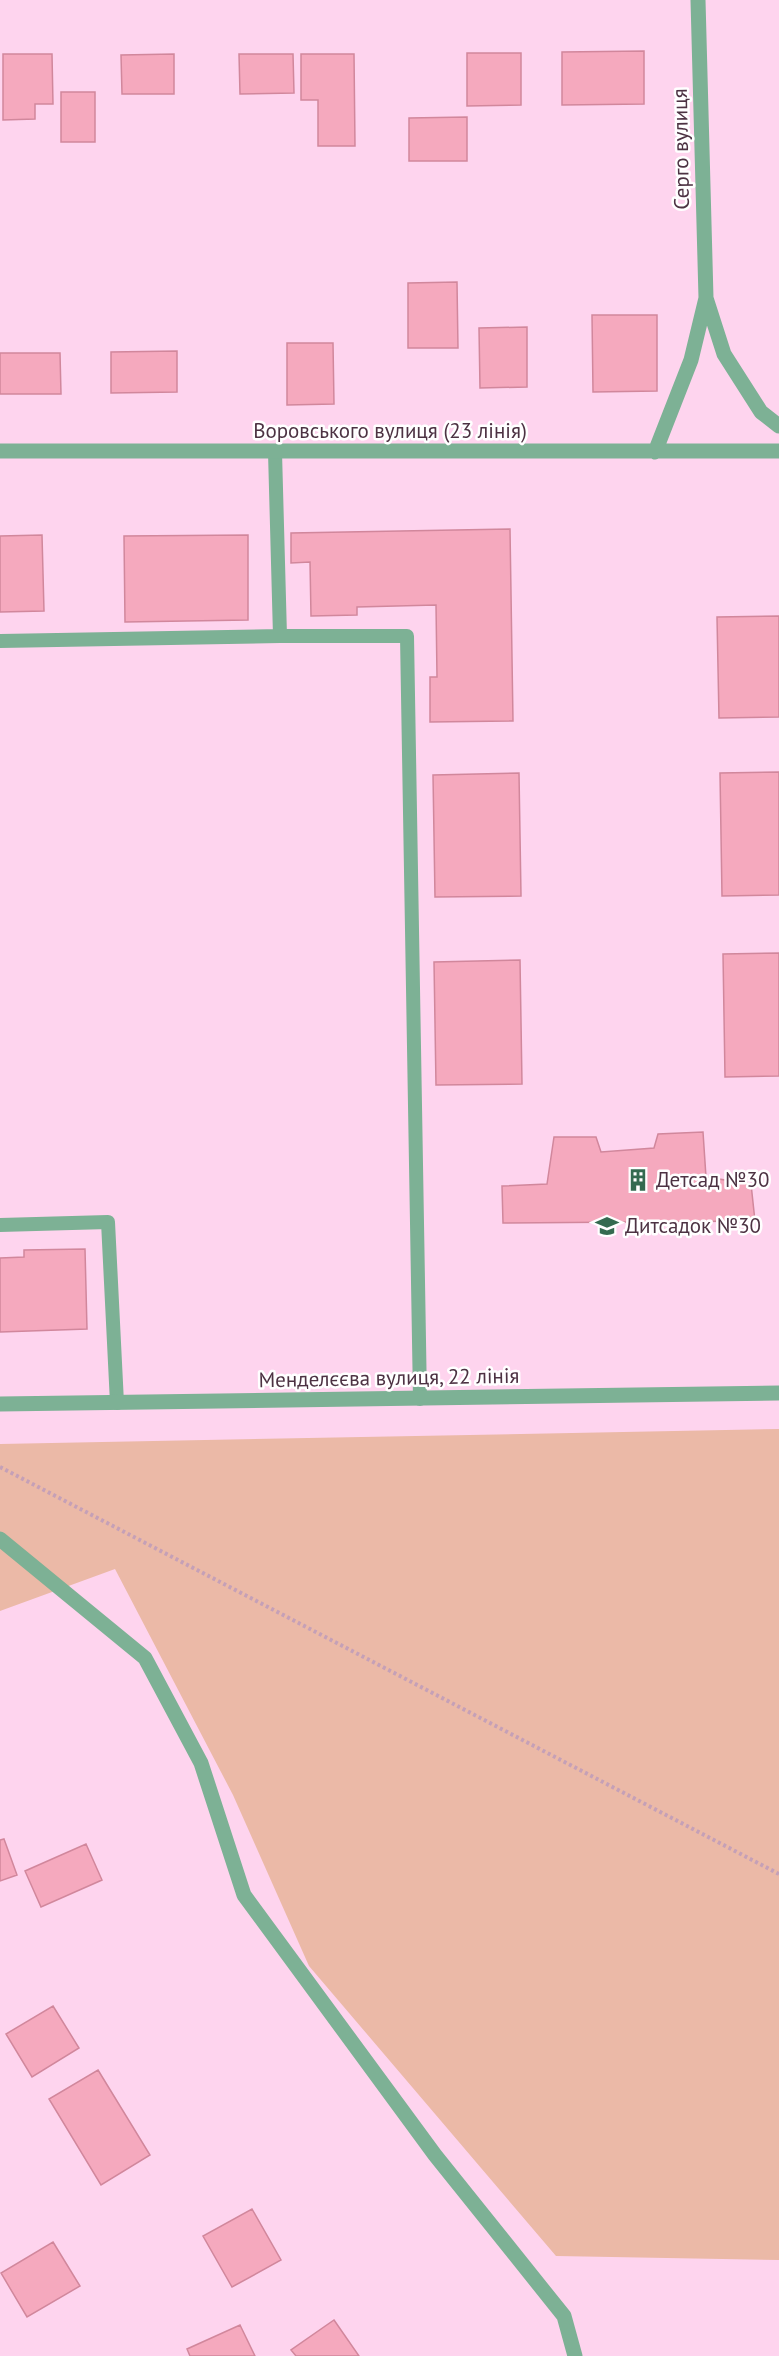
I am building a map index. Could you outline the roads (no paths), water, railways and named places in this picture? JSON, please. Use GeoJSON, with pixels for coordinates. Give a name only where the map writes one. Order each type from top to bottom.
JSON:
{"type":"FeatureCollection","features":[{"type":"Feature","properties":{"kind":"street","name":"Серго вулиця"},"geometry":{"type":"LineString","coordinates":[[655,452],[691,360],[706,298],[698,0]]}},
{"type":"Feature","properties":{"kind":"street","name":"Серго вулиця"},"geometry":{"type":"LineString","coordinates":[[706,298],[724,354],[760,412],[779,426]]}},
{"type":"Feature","properties":{"kind":"street","name":"Воровського вулиця (23 лiнiя)"},"geometry":{"type":"LineString","coordinates":[[0,451],[779,452]]}},
{"type":"Feature","properties":{"kind":"street","name":"Менделєєва вулиця, 22 лінія"},"geometry":{"type":"LineString","coordinates":[[0,1404],[779,1393]]}},
{"type":"Feature","properties":{"kind":"street"},"geometry":{"type":"LineString","coordinates":[[0,1539],[145,1658],[201,1763],[244,1895],[435,2156],[564,2316],[575,2356]]}},
{"type":"Feature","properties":{"kind":"lane"},"geometry":{"type":"LineString","coordinates":[[275,452],[280,636]]}},
{"type":"Feature","properties":{"kind":"lane"},"geometry":{"type":"LineString","coordinates":[[0,641],[407,636],[420,1399]]}},
{"type":"Feature","properties":{"kind":"lane"},"geometry":{"type":"LineString","coordinates":[[0,1225],[108,1222],[117,1403]]}},
{"type":"Feature","properties":{"kind":"place","name":"Детсад №30"},"geometry":{"type":"Point","coordinates":[638,1180]}},
{"type":"Feature","properties":{"kind":"place","name":"Дитсадок №30"},"geometry":{"type":"Point","coordinates":[607,1226]}}]}
